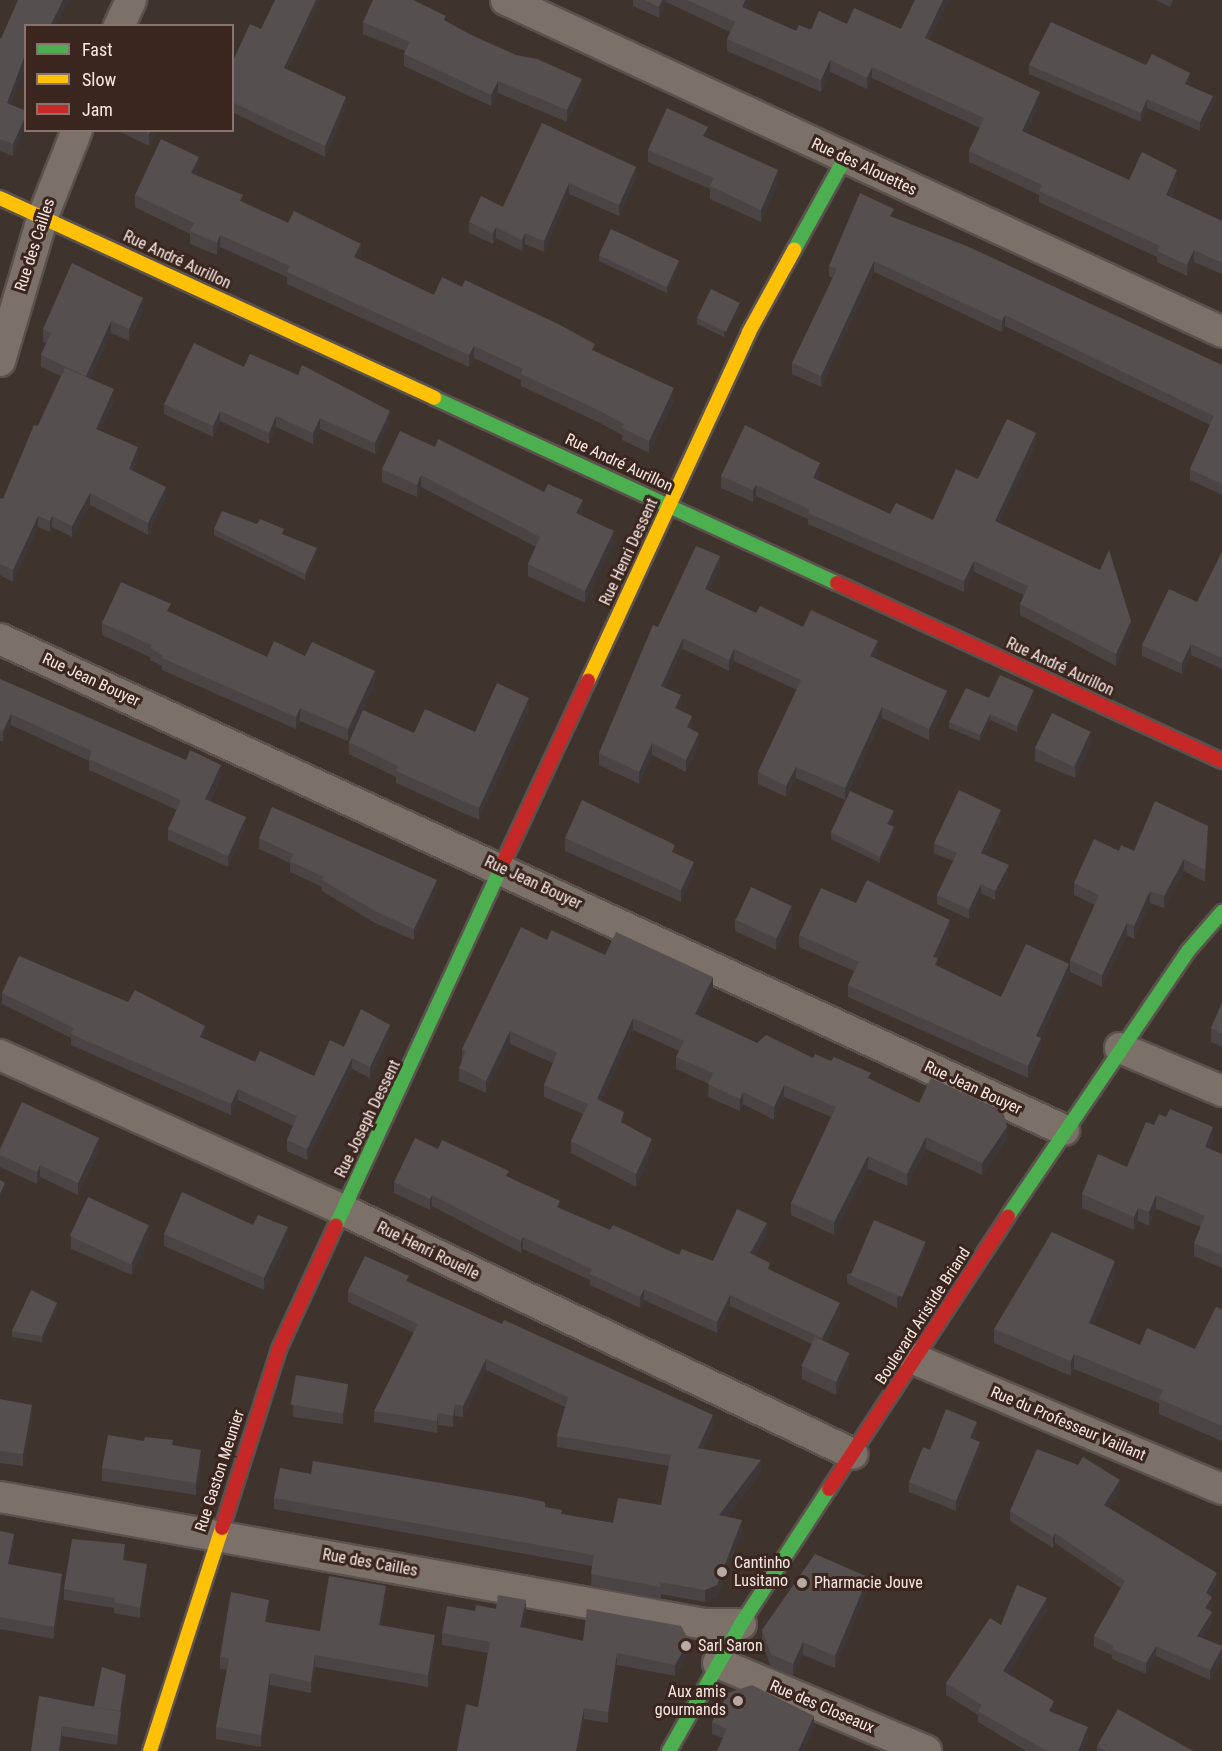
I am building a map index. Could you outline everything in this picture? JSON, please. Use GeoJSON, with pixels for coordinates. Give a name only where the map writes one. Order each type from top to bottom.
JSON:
{"type":"FeatureCollection","features":[{"type":"Feature","properties":{"kind":"street"},"geometry":{"type":"LineString","coordinates":[[120,24],[131,0]]}},
{"type":"Feature","properties":{"kind":"street","name":"Rue des Alouettes"},"geometry":{"type":"LineString","coordinates":[[506,0],[1222,332]]}},
{"type":"Feature","properties":{"kind":"street","name":"Rue des Cailles"},"geometry":{"type":"LineString","coordinates":[[0,361],[43,216],[75,132]]}},
{"type":"Feature","properties":{"kind":"street","name":"Rue Henri Dessent"},"geometry":{"type":"LineString","coordinates":[[423,1042],[749,332],[845,158]]}},
{"type":"Feature","properties":{"kind":"street","name":"Rue André Aurillon"},"geometry":{"type":"LineString","coordinates":[[0,198],[669,504],[1222,761]]}},
{"type":"Feature","properties":{"kind":"street","name":"Rue Jean Bouyer"},"geometry":{"type":"LineString","coordinates":[[0,639],[501,868],[1064,1130]]}},
{"type":"Feature","properties":{"kind":"street","name":"Boulevard Aristide Briand"},"geometry":{"type":"LineString","coordinates":[[669,1751],[741,1624],[1064,1130],[1188,951],[1222,912]]}},
{"type":"Feature","properties":{"kind":"street","name":"Rue Joseph Dessent"},"geometry":{"type":"LineString","coordinates":[[343,1210],[423,1042]]}},
{"type":"Feature","properties":{"kind":"street"},"geometry":{"type":"LineString","coordinates":[[1120,1048],[1222,1091]]}},
{"type":"Feature","properties":{"kind":"street","name":"Rue Henri Rouelle"},"geometry":{"type":"LineString","coordinates":[[0,1055],[343,1210],[853,1454]]}},
{"type":"Feature","properties":{"kind":"street","name":"Rue Gaston Meunier"},"geometry":{"type":"LineString","coordinates":[[150,1751],[265,1383],[343,1210]]}},
{"type":"Feature","properties":{"kind":"street","name":"Rue du Professeur Vaillant"},"geometry":{"type":"LineString","coordinates":[[914,1359],[1222,1489]]}},
{"type":"Feature","properties":{"kind":"street","name":"Rue des Cailles"},"geometry":{"type":"LineString","coordinates":[[0,1497],[705,1624],[741,1624]]}},
{"type":"Feature","properties":{"kind":"street","name":"Rue des Closeaux"},"geometry":{"type":"LineString","coordinates":[[718,1663],[926,1751]]}},
{"type":"Feature","properties":{"kind":"building"},"geometry":{"type":"Polygon","coordinates":[[[18,0],[63,0],[51,24],[24,24],[24,57],[7,103],[0,100],[1,39],[18,0]]]}},
{"type":"Feature","properties":{"kind":"building"},"geometry":{"type":"Polygon","coordinates":[[[275,0],[316,0],[284,68],[346,97],[325,146],[234,103],[234,59],[250,24],[261,29],[275,0]]]}},
{"type":"Feature","properties":{"kind":"building"},"geometry":{"type":"Polygon","coordinates":[[[373,0],[413,0],[446,16],[444,20],[469,34],[516,55],[537,59],[582,79],[567,110],[498,81],[491,95],[404,54],[410,42],[363,22],[373,0]]]}},
{"type":"Feature","properties":{"kind":"building"},"geometry":{"type":"Polygon","coordinates":[[[644,0],[662,0],[659,7],[644,0]]]}},
{"type":"Feature","properties":{"kind":"building"},"geometry":{"type":"Polygon","coordinates":[[[687,0],[745,0],[742,7],[796,31],[799,25],[811,30],[819,11],[847,24],[854,8],[901,29],[915,0],[943,0],[925,38],[1040,92],[1022,131],[1129,180],[1142,152],[1177,170],[1166,195],[1222,221],[1222,263],[1194,250],[1187,265],[1157,251],[1160,246],[1039,191],[1042,185],[969,151],[984,118],[872,67],[867,78],[830,60],[821,80],[727,39],[735,22],[687,0]]]}},
{"type":"Feature","properties":{"kind":"building"},"geometry":{"type":"Polygon","coordinates":[[[1051,22],[1146,65],[1152,54],[1190,73],[1185,84],[1213,96],[1200,122],[1147,99],[1141,113],[1029,65],[1051,22]]]}},
{"type":"Feature","properties":{"kind":"building"},"geometry":{"type":"Polygon","coordinates":[[[0,100],[24,110],[24,119],[13,144],[0,139],[0,100]]]}},
{"type":"Feature","properties":{"kind":"building"},"geometry":{"type":"Polygon","coordinates":[[[667,108],[708,127],[703,136],[778,170],[761,210],[710,186],[714,178],[648,150],[667,108]]]}},
{"type":"Feature","properties":{"kind":"building"},"geometry":{"type":"Polygon","coordinates":[[[542,123],[636,167],[619,205],[569,183],[544,241],[525,233],[522,240],[496,227],[493,233],[469,222],[481,196],[503,207],[542,123]]]}},
{"type":"Feature","properties":{"kind":"building"},"geometry":{"type":"Polygon","coordinates":[[[161,139],[199,157],[191,173],[243,195],[240,201],[288,223],[294,211],[361,244],[354,257],[434,295],[442,277],[462,287],[465,280],[595,344],[592,350],[674,388],[649,441],[622,428],[624,424],[600,411],[521,374],[523,369],[474,346],[469,355],[287,272],[290,266],[220,235],[217,243],[190,231],[194,223],[135,195],[161,139]]]}},
{"type":"Feature","properties":{"kind":"building"},"geometry":{"type":"Polygon","coordinates":[[[860,193],[894,209],[890,216],[969,247],[1222,365],[1222,484],[1190,469],[1214,416],[1005,315],[1002,321],[874,261],[821,376],[792,363],[837,269],[829,266],[860,193]]]}},
{"type":"Feature","properties":{"kind":"building"},"geometry":{"type":"Polygon","coordinates":[[[611,229],[679,261],[667,287],[599,255],[611,229]]]}},
{"type":"Feature","properties":{"kind":"building"},"geometry":{"type":"Polygon","coordinates":[[[72,263],[143,298],[129,329],[111,321],[86,376],[41,355],[51,333],[43,329],[72,263]]]}},
{"type":"Feature","properties":{"kind":"building"},"geometry":{"type":"Polygon","coordinates":[[[711,289],[740,303],[726,332],[697,318],[711,289]]]}},
{"type":"Feature","properties":{"kind":"building"},"geometry":{"type":"Polygon","coordinates":[[[194,343],[244,367],[250,354],[298,375],[302,365],[390,411],[375,443],[320,418],[313,433],[276,416],[269,433],[220,411],[213,426],[164,404],[194,343]]]}},
{"type":"Feature","properties":{"kind":"building"},"geometry":{"type":"Polygon","coordinates":[[[65,368],[114,389],[96,429],[138,447],[129,469],[166,487],[148,523],[90,493],[72,526],[52,516],[50,521],[38,516],[13,570],[0,564],[0,498],[3,499],[34,425],[38,426],[65,368]]]}},
{"type":"Feature","properties":{"kind":"building"},"geometry":{"type":"Polygon","coordinates":[[[1007,419],[1036,433],[995,521],[1100,570],[1109,550],[1131,621],[1116,654],[1020,604],[1028,586],[974,561],[964,581],[808,513],[809,509],[756,485],[753,490],[721,476],[745,425],[820,463],[813,478],[890,514],[896,503],[933,520],[956,469],[978,479],[1007,419]]]}},
{"type":"Feature","properties":{"kind":"building"},"geometry":{"type":"Polygon","coordinates":[[[400,431],[435,447],[438,439],[544,492],[548,484],[583,500],[576,513],[614,531],[585,591],[528,564],[540,537],[421,475],[417,485],[382,469],[400,431]]]}},
{"type":"Feature","properties":{"kind":"building"},"geometry":{"type":"Polygon","coordinates":[[[222,511],[257,524],[260,519],[284,529],[282,534],[317,548],[305,574],[214,529],[222,511]]]}},
{"type":"Feature","properties":{"kind":"building"},"geometry":{"type":"Polygon","coordinates":[[[696,546],[720,556],[705,589],[756,613],[760,606],[803,627],[811,610],[878,641],[870,656],[947,691],[929,729],[882,707],[845,788],[796,767],[786,786],[758,772],[801,680],[734,649],[729,660],[683,638],[661,686],[681,695],[675,708],[692,716],[687,727],[699,733],[686,760],[652,743],[639,772],[599,753],[653,625],[658,627],[696,546]]]}},
{"type":"Feature","properties":{"kind":"building"},"geometry":{"type":"Polygon","coordinates":[[[1222,552],[1222,658],[1191,644],[1182,663],[1142,645],[1169,589],[1197,602],[1222,552]]]}},
{"type":"Feature","properties":{"kind":"building"},"geometry":{"type":"Polygon","coordinates":[[[121,582],[171,604],[167,611],[267,657],[274,641],[305,656],[312,642],[375,671],[348,729],[300,708],[296,717],[162,658],[163,655],[150,648],[152,645],[102,623],[121,582]]]}},
{"type":"Feature","properties":{"kind":"building"},"geometry":{"type":"Polygon","coordinates":[[[1000,675],[1034,690],[1017,726],[990,714],[980,735],[949,722],[966,688],[989,698],[1000,675]]]}},
{"type":"Feature","properties":{"kind":"building"},"geometry":{"type":"Polygon","coordinates":[[[0,679],[186,760],[190,750],[221,765],[205,799],[246,817],[228,856],[168,829],[181,800],[89,759],[92,751],[11,714],[3,731],[0,730],[0,679]]]}},
{"type":"Feature","properties":{"kind":"building"},"geometry":{"type":"Polygon","coordinates":[[[497,683],[529,698],[479,808],[396,771],[398,766],[349,742],[363,710],[414,733],[425,709],[475,732],[497,683]]]}},
{"type":"Feature","properties":{"kind":"building"},"geometry":{"type":"Polygon","coordinates":[[[1052,713],[1091,732],[1074,767],[1035,748],[1052,713]]]}},
{"type":"Feature","properties":{"kind":"building"},"geometry":{"type":"Polygon","coordinates":[[[959,790],[1001,810],[981,853],[1009,865],[995,891],[981,884],[969,909],[937,895],[957,853],[934,843],[959,790]]]}},
{"type":"Feature","properties":{"kind":"building"},"geometry":{"type":"Polygon","coordinates":[[[850,791],[894,811],[887,824],[894,827],[880,857],[831,832],[850,791]]]}},
{"type":"Feature","properties":{"kind":"building"},"geometry":{"type":"Polygon","coordinates":[[[582,800],[675,845],[672,852],[694,862],[681,890],[565,838],[582,800]]]}},
{"type":"Feature","properties":{"kind":"building"},"geometry":{"type":"Polygon","coordinates":[[[1155,801],[1208,826],[1205,870],[1184,859],[1164,896],[1150,891],[1134,926],[1127,923],[1102,975],[1070,960],[1099,895],[1074,883],[1094,839],[1119,851],[1121,845],[1134,851],[1155,801]]]}},
{"type":"Feature","properties":{"kind":"building"},"geometry":{"type":"Polygon","coordinates":[[[272,807],[437,880],[414,929],[375,911],[322,880],[324,877],[290,861],[293,854],[259,838],[272,807]]]}},
{"type":"Feature","properties":{"kind":"building"},"geometry":{"type":"Polygon","coordinates":[[[867,880],[950,920],[933,957],[938,958],[935,965],[1001,997],[1026,944],[1069,964],[1036,1036],[1041,1038],[1028,1066],[848,985],[859,962],[799,935],[821,888],[856,903],[867,880]]]}},
{"type":"Feature","properties":{"kind":"building"},"geometry":{"type":"Polygon","coordinates":[[[751,887],[792,906],[777,939],[736,920],[751,887]]]}},
{"type":"Feature","properties":{"kind":"building"},"geometry":{"type":"Polygon","coordinates":[[[521,927],[547,940],[551,930],[605,955],[616,932],[713,977],[695,1014],[757,1043],[766,1035],[813,1058],[815,1054],[831,1061],[834,1057],[871,1073],[868,1078],[919,1103],[931,1078],[1003,1111],[1007,1127],[982,1163],[926,1137],[907,1174],[868,1156],[834,1222],[791,1203],[836,1107],[784,1085],[774,1107],[743,1092],[740,1099],[708,1084],[713,1073],[676,1057],[684,1041],[633,1018],[597,1099],[624,1112],[621,1122],[652,1139],[636,1174],[571,1141],[588,1104],[544,1085],[557,1053],[510,1031],[486,1081],[459,1068],[466,1051],[462,1049],[521,927]]]}},
{"type":"Feature","properties":{"kind":"building"},"geometry":{"type":"Polygon","coordinates":[[[19,956],[128,1002],[135,990],[205,1026],[200,1037],[255,1062],[260,1051],[314,1076],[330,1040],[344,1047],[361,1009],[390,1025],[370,1067],[352,1058],[307,1149],[287,1140],[297,1116],[238,1089],[231,1104],[71,1034],[74,1028],[2,993],[19,956]]]}},
{"type":"Feature","properties":{"kind":"building"},"geometry":{"type":"Polygon","coordinates":[[[1222,1003],[1222,1033],[1211,1028],[1222,1003]]]}},
{"type":"Feature","properties":{"kind":"building"},"geometry":{"type":"Polygon","coordinates":[[[22,1102],[99,1138],[78,1183],[40,1165],[37,1172],[0,1155],[0,1149],[22,1102]]]}},
{"type":"Feature","properties":{"kind":"building"},"geometry":{"type":"Polygon","coordinates":[[[1170,1109],[1213,1127],[1205,1147],[1222,1154],[1222,1255],[1194,1243],[1205,1216],[1156,1195],[1149,1212],[1138,1208],[1134,1217],[1082,1194],[1098,1154],[1127,1167],[1146,1122],[1154,1125],[1159,1114],[1166,1117],[1170,1109]]]}},
{"type":"Feature","properties":{"kind":"building"},"geometry":{"type":"Polygon","coordinates":[[[415,1138],[438,1149],[442,1140],[509,1171],[506,1176],[560,1201],[557,1207],[610,1230],[613,1225],[679,1255],[682,1249],[713,1261],[737,1209],[767,1223],[750,1253],[770,1263],[768,1269],[840,1303],[822,1338],[730,1295],[717,1322],[644,1289],[640,1297],[590,1274],[592,1269],[523,1237],[521,1241],[432,1195],[430,1199],[394,1182],[415,1138]]]}},
{"type":"Feature","properties":{"kind":"building"},"geometry":{"type":"Polygon","coordinates":[[[0,1180],[5,1183],[0,1194],[0,1180]]]}},
{"type":"Feature","properties":{"kind":"building"},"geometry":{"type":"Polygon","coordinates":[[[182,1192],[253,1225],[258,1215],[288,1227],[264,1278],[164,1234],[182,1192]]]}},
{"type":"Feature","properties":{"kind":"building"},"geometry":{"type":"Polygon","coordinates":[[[88,1197],[149,1225],[131,1264],[70,1236],[88,1197]]]}},
{"type":"Feature","properties":{"kind":"building"},"geometry":{"type":"Polygon","coordinates":[[[874,1220],[926,1242],[902,1297],[851,1275],[874,1220]]]}},
{"type":"Feature","properties":{"kind":"building"},"geometry":{"type":"Polygon","coordinates":[[[1052,1232],[1115,1261],[1089,1323],[1140,1345],[1147,1328],[1195,1349],[1216,1307],[1222,1309],[1222,1426],[1159,1399],[1163,1390],[1074,1354],[1071,1361],[994,1329],[1052,1232]]]}},
{"type":"Feature","properties":{"kind":"building"},"geometry":{"type":"Polygon","coordinates":[[[365,1256],[409,1276],[406,1281],[502,1324],[504,1320],[713,1415],[698,1448],[761,1460],[719,1515],[742,1520],[717,1585],[705,1590],[659,1582],[661,1587],[591,1574],[594,1555],[274,1498],[280,1468],[311,1474],[313,1461],[522,1497],[545,1502],[545,1507],[562,1510],[561,1514],[613,1523],[618,1498],[661,1505],[671,1455],[557,1436],[568,1397],[486,1359],[463,1406],[455,1404],[453,1416],[438,1413],[437,1421],[374,1411],[418,1324],[348,1291],[365,1256]]]}},
{"type":"Feature","properties":{"kind":"building"},"geometry":{"type":"Polygon","coordinates":[[[31,1290],[57,1303],[42,1336],[12,1331],[31,1290]]]}},
{"type":"Feature","properties":{"kind":"building"},"geometry":{"type":"Polygon","coordinates":[[[815,1337],[849,1353],[836,1382],[801,1366],[815,1337]]]}},
{"type":"Feature","properties":{"kind":"building"},"geometry":{"type":"Polygon","coordinates":[[[296,1375],[348,1384],[343,1414],[291,1405],[296,1375]]]}},
{"type":"Feature","properties":{"kind":"building"},"geometry":{"type":"Polygon","coordinates":[[[0,1399],[32,1405],[23,1454],[0,1451],[0,1399]]]}},
{"type":"Feature","properties":{"kind":"building"},"geometry":{"type":"Polygon","coordinates":[[[946,1409],[977,1422],[970,1438],[980,1442],[956,1501],[909,1482],[923,1447],[930,1450],[946,1409]]]}},
{"type":"Feature","properties":{"kind":"building"},"geometry":{"type":"Polygon","coordinates":[[[108,1435],[144,1441],[145,1437],[173,1440],[172,1445],[201,1450],[196,1483],[102,1468],[108,1435]]]}},
{"type":"Feature","properties":{"kind":"building"},"geometry":{"type":"Polygon","coordinates":[[[1037,1449],[1078,1465],[1083,1457],[1120,1480],[1104,1505],[1217,1573],[1206,1593],[1212,1597],[1205,1608],[1212,1612],[1197,1636],[1222,1646],[1210,1670],[1156,1646],[1146,1663],[1112,1649],[1114,1646],[1094,1636],[1125,1581],[1055,1533],[1053,1537],[1010,1511],[1037,1449]]]}},
{"type":"Feature","properties":{"kind":"building"},"geometry":{"type":"Polygon","coordinates":[[[0,1531],[14,1534],[8,1564],[62,1574],[54,1627],[0,1617],[0,1531]]]}},
{"type":"Feature","properties":{"kind":"building"},"geometry":{"type":"Polygon","coordinates":[[[72,1539],[125,1544],[123,1560],[147,1564],[140,1608],[114,1602],[115,1598],[64,1589],[72,1539]]]}},
{"type":"Feature","properties":{"kind":"building"},"geometry":{"type":"Polygon","coordinates":[[[815,1554],[868,1577],[835,1656],[803,1642],[793,1664],[771,1654],[762,1630],[815,1554]]]}},
{"type":"Feature","properties":{"kind":"building"},"geometry":{"type":"Polygon","coordinates":[[[329,1576],[386,1586],[379,1625],[435,1635],[428,1675],[315,1655],[311,1682],[270,1673],[261,1735],[216,1727],[229,1659],[220,1657],[231,1592],[269,1600],[265,1622],[320,1631],[329,1576]]]}},
{"type":"Feature","properties":{"kind":"building"},"geometry":{"type":"Polygon","coordinates":[[[1017,1585],[1047,1598],[1003,1671],[1054,1701],[1049,1711],[1088,1727],[1078,1751],[1043,1749],[978,1711],[982,1705],[946,1683],[990,1618],[1001,1625],[1017,1585]]]}},
{"type":"Feature","properties":{"kind":"building"},"geometry":{"type":"Polygon","coordinates":[[[498,1595],[526,1600],[520,1627],[583,1641],[587,1609],[681,1626],[689,1640],[675,1665],[617,1653],[608,1712],[584,1708],[576,1751],[457,1751],[466,1704],[478,1707],[490,1642],[442,1633],[447,1606],[475,1611],[476,1605],[496,1609],[498,1595]]]}},
{"type":"Feature","properties":{"kind":"building"},"geometry":{"type":"Polygon","coordinates":[[[102,1667],[126,1675],[120,1711],[94,1707],[102,1667]]]}},
{"type":"Feature","properties":{"kind":"building"},"geometry":{"type":"Polygon","coordinates":[[[752,1685],[814,1716],[798,1751],[717,1751],[727,1729],[712,1722],[728,1693],[752,1685]]]}},
{"type":"Feature","properties":{"kind":"building"},"geometry":{"type":"Polygon","coordinates":[[[39,1696],[121,1712],[117,1735],[62,1726],[59,1751],[31,1751],[39,1696]]]}},
{"type":"Feature","properties":{"kind":"building"},"geometry":{"type":"Polygon","coordinates":[[[1118,1709],[1193,1751],[1106,1751],[1097,1746],[1118,1709]]]}},
{"type":"Feature","properties":{"kind":"traffic: fast"},"geometry":{"type":"LineString","coordinates":[[794,250],[845,158]]}},
{"type":"Feature","properties":{"kind":"traffic: fast"},"geometry":{"type":"LineString","coordinates":[[434,398],[837,583]]}},
{"type":"Feature","properties":{"kind":"traffic: fast"},"geometry":{"type":"LineString","coordinates":[[336,1225],[504,861]]}},
{"type":"Feature","properties":{"kind":"traffic: fast"},"geometry":{"type":"LineString","coordinates":[[1008,1216],[1188,951],[1222,912]]}},
{"type":"Feature","properties":{"kind":"traffic: fast"},"geometry":{"type":"LineString","coordinates":[[669,1751],[741,1624],[829,1489]]}},
{"type":"Feature","properties":{"kind":"traffic: slow"},"geometry":{"type":"LineString","coordinates":[[0,198],[434,398]]}},
{"type":"Feature","properties":{"kind":"traffic: slow"},"geometry":{"type":"LineString","coordinates":[[588,681],[749,332],[794,250]]}},
{"type":"Feature","properties":{"kind":"traffic: slow"},"geometry":{"type":"LineString","coordinates":[[150,1751],[222,1528]]}},
{"type":"Feature","properties":{"kind":"traffic: jam"},"geometry":{"type":"LineString","coordinates":[[837,583],[1222,761]]}},
{"type":"Feature","properties":{"kind":"traffic: jam"},"geometry":{"type":"LineString","coordinates":[[504,861],[588,681]]}},
{"type":"Feature","properties":{"kind":"traffic: jam"},"geometry":{"type":"LineString","coordinates":[[829,1489],[1008,1216]]}},
{"type":"Feature","properties":{"kind":"traffic: jam"},"geometry":{"type":"LineString","coordinates":[[222,1528],[279,1349],[336,1225]]}},
{"type":"Feature","properties":{"kind":"place","name":"Cantinho Lusitano"},"geometry":{"type":"Point","coordinates":[722,1572]}},
{"type":"Feature","properties":{"kind":"place","name":"Pharmacie Jouve"},"geometry":{"type":"Point","coordinates":[802,1583]}},
{"type":"Feature","properties":{"kind":"place","name":"Sarl Saron"},"geometry":{"type":"Point","coordinates":[686,1646]}},
{"type":"Feature","properties":{"kind":"place","name":"Aux amis gourmands"},"geometry":{"type":"Point","coordinates":[738,1701]}}]}
